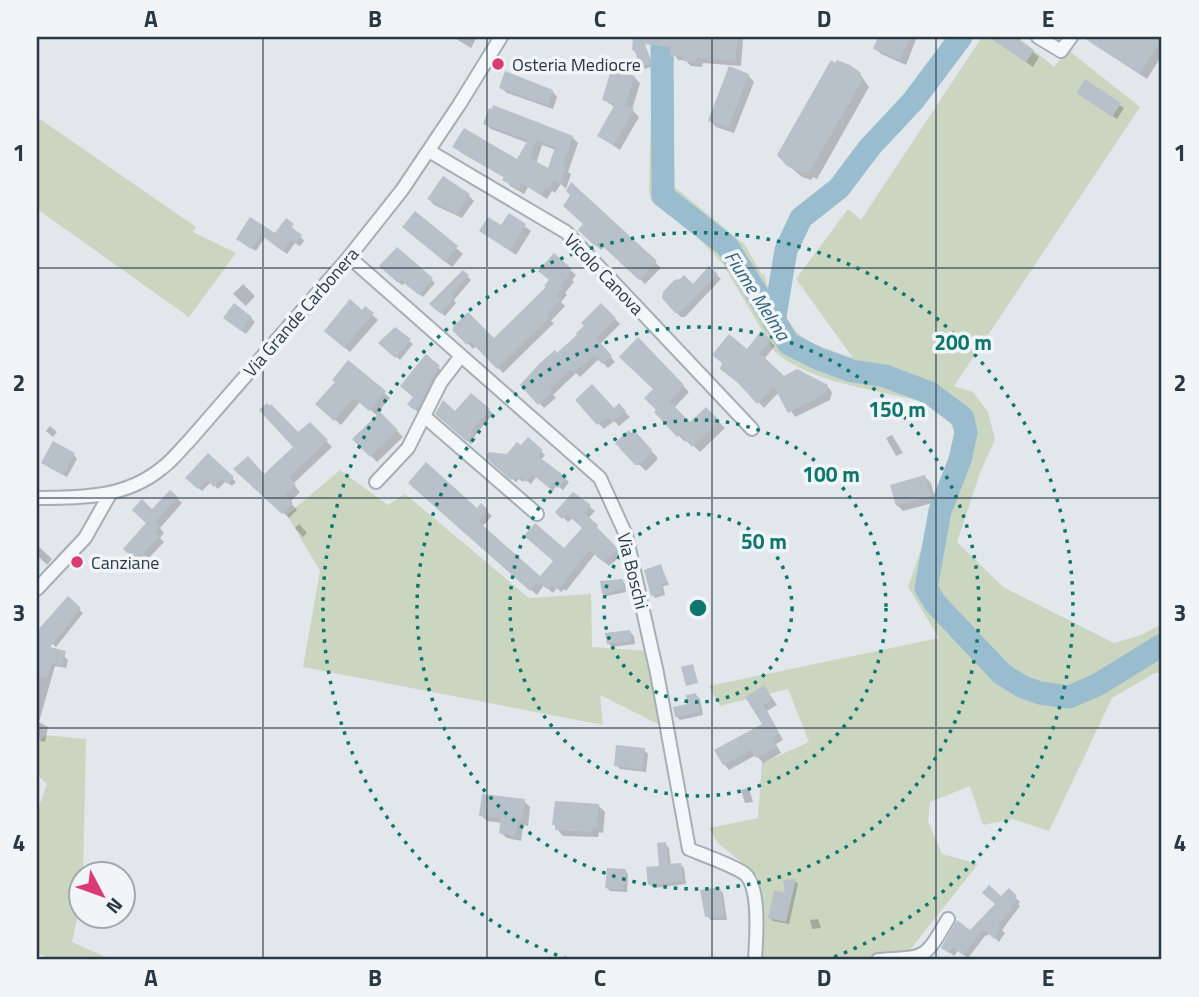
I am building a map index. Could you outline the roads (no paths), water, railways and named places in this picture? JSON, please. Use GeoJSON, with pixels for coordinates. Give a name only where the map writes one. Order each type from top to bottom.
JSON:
{"type":"FeatureCollection","features":[{"type":"Feature","properties":{"kind":"street","name":"Via Grande Carbonera"},"geometry":{"type":"LineString","coordinates":[[37,498],[110,494],[139,484],[163,468],[349,257],[402,190],[501,37]]}},
{"type":"Feature","properties":{"kind":"street"},"geometry":{"type":"LineString","coordinates":[[1038,37],[1061,51],[1071,37]]}},
{"type":"Feature","properties":{"kind":"street","name":"Vicolo Canova"},"geometry":{"type":"LineString","coordinates":[[429,151],[566,232],[752,429]]}},
{"type":"Feature","properties":{"kind":"street","name":"Via Boschi"},"geometry":{"type":"LineString","coordinates":[[349,257],[600,478],[626,535],[657,673],[690,849],[745,874],[753,887],[756,917],[755,960]]}},
{"type":"Feature","properties":{"kind":"street"},"geometry":{"type":"LineString","coordinates":[[376,482],[408,448],[441,382],[461,356]]}},
{"type":"Feature","properties":{"kind":"street"},"geometry":{"type":"LineString","coordinates":[[425,417],[537,514]]}},
{"type":"Feature","properties":{"kind":"street"},"geometry":{"type":"LineString","coordinates":[[37,589],[85,538],[110,494]]}},
{"type":"Feature","properties":{"kind":"street"},"geometry":{"type":"LineString","coordinates":[[878,960],[921,957],[932,946],[948,919]]}},
{"type":"Feature","properties":{"kind":"waterway","name":"Fiume Melma"},"geometry":{"type":"LineString","coordinates":[[662,37],[663,196],[727,246],[789,344],[852,371],[885,376],[930,393],[963,418],[966,433],[960,460],[940,511],[926,588],[935,603],[1002,674],[1023,687],[1040,693],[1069,697],[1097,685],[1162,645]]}},
{"type":"Feature","properties":{"kind":"waterway"},"geometry":{"type":"LineString","coordinates":[[774,322],[786,250],[801,218],[839,188],[870,147],[913,101],[961,37]]}},
{"type":"Feature","properties":{"kind":"place","name":"Osteria Mediocre"},"geometry":{"type":"Point","coordinates":[498,64]}},
{"type":"Feature","properties":{"kind":"place","name":"Canziane"},"geometry":{"type":"Point","coordinates":[77,562]}}]}
